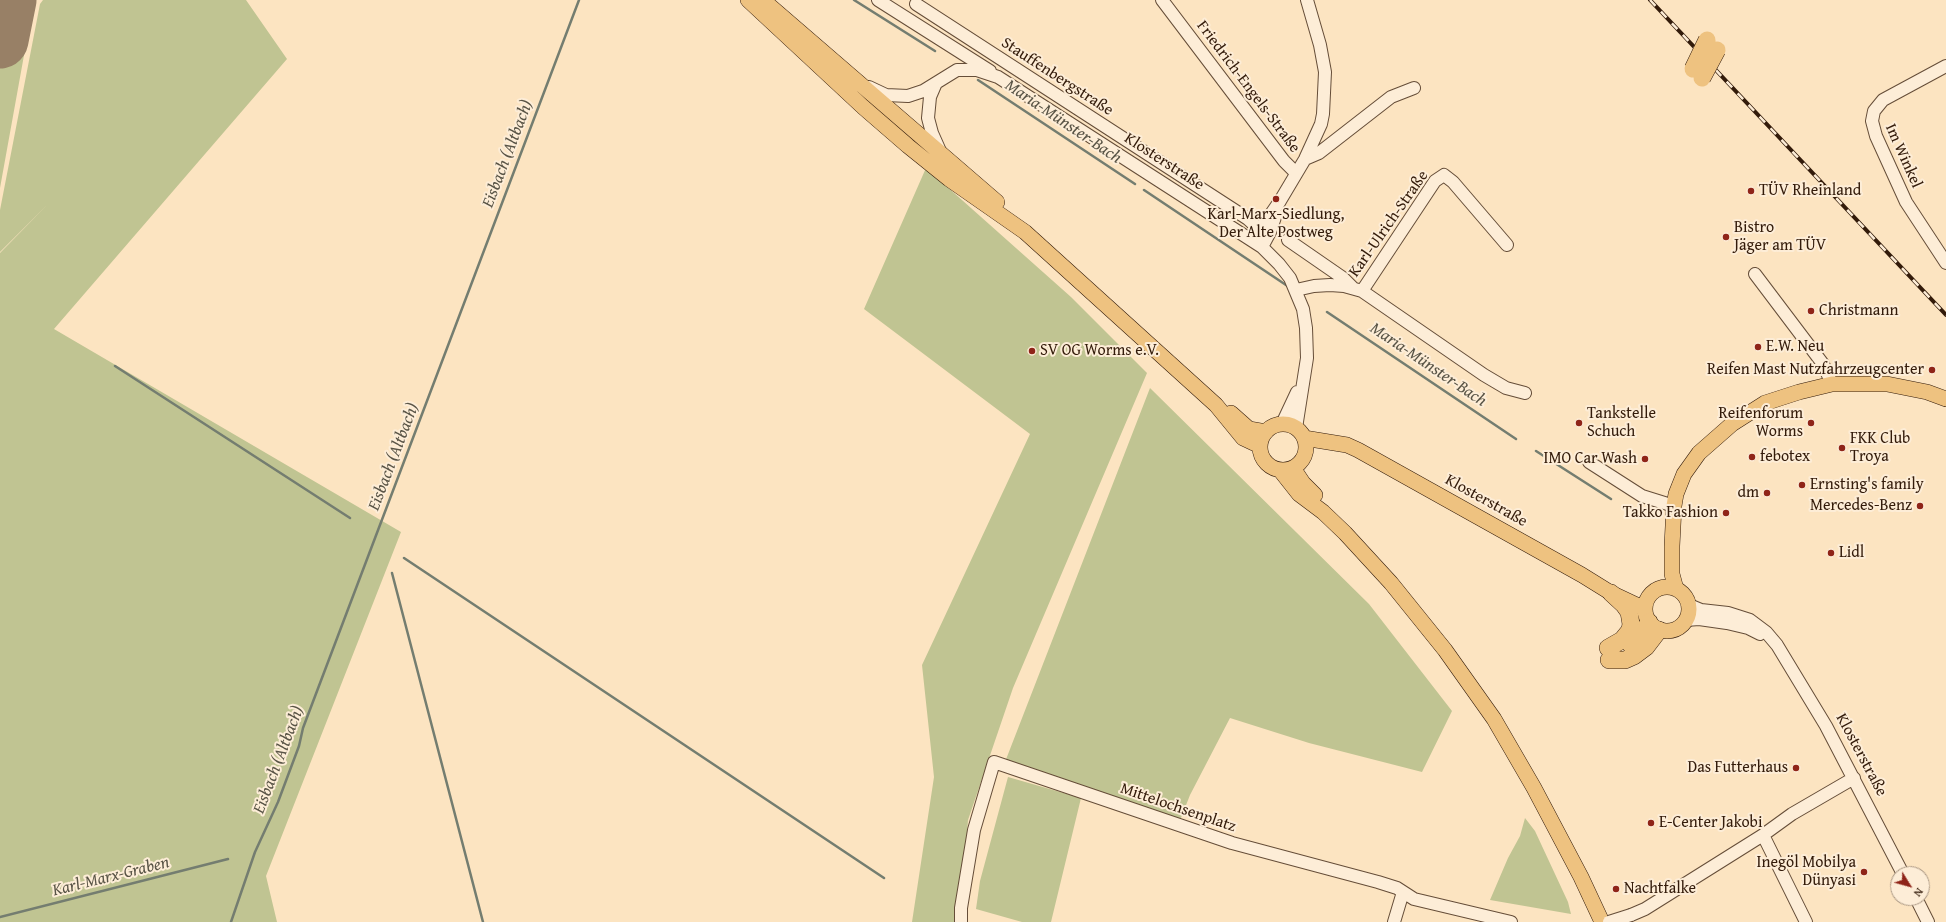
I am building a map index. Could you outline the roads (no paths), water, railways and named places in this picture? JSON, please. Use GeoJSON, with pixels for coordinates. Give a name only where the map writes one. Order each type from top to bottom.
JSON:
{"type":"FeatureCollection","features":[{"type":"Feature","properties":{"kind":"highway"},"geometry":{"type":"LineString","coordinates":[[1697,74],[1712,45]]}},
{"type":"Feature","properties":{"kind":"highway"},"geometry":{"type":"LineString","coordinates":[[1611,594],[1624,605],[1629,612],[1631,624],[1630,630],[1608,654],[1635,643],[1651,620]]}},
{"type":"Feature","properties":{"kind":"main road"},"geometry":{"type":"LineString","coordinates":[[748,0],[863,107],[908,146],[955,183],[1025,232],[1088,285],[1216,405],[1237,433],[1247,441],[1260,446]]}},
{"type":"Feature","properties":{"kind":"main road"},"geometry":{"type":"LineString","coordinates":[[763,0],[944,157],[1243,425],[1255,431],[1266,432],[1262,438],[1260,446],[1265,461],[1272,467],[1287,469],[1339,516],[1380,560],[1450,644],[1522,752],[1578,857],[1609,922]]}},
{"type":"Feature","properties":{"kind":"main road"},"geometry":{"type":"LineString","coordinates":[[1672,546],[1655,592],[1651,620],[1674,630],[1686,620],[1689,613],[1689,605],[1683,594],[1676,589],[1672,574],[1674,506],[1680,483],[1691,463],[1719,434],[1765,404],[1799,392],[1832,384],[1887,384],[1927,392],[1946,399]]}},
{"type":"Feature","properties":{"kind":"main road","name":"Klosterstraße"},"geometry":{"type":"LineString","coordinates":[[1266,432],[1275,426],[1334,451],[1361,454],[1373,458],[1582,574],[1651,620]]}},
{"type":"Feature","properties":{"kind":"main road","name":"Klosterstraße"},"geometry":{"type":"LineString","coordinates":[[1287,469],[1299,463],[1297,436]]}},
{"type":"Feature","properties":{"kind":"main road"},"geometry":{"type":"LineString","coordinates":[[1287,469],[1299,494],[1323,512],[1350,538],[1391,584],[1445,650],[1494,719],[1534,788],[1581,877],[1602,922]]}},
{"type":"Feature","properties":{"kind":"main road","name":"Klosterstraße"},"geometry":{"type":"LineString","coordinates":[[1582,574],[1638,595],[1671,588],[1676,589]]}},
{"type":"Feature","properties":{"kind":"street","name":"Klosterstraße"},"geometry":{"type":"LineString","coordinates":[[878,0],[949,46],[963,52],[998,77],[1257,244],[1279,264],[1290,278],[1296,290],[1303,309],[1306,328],[1307,358],[1297,436]]}},
{"type":"Feature","properties":{"kind":"street","name":"Friedrich-Engels-Straße"},"geometry":{"type":"LineString","coordinates":[[1162,0],[1284,161],[1296,173]]}},
{"type":"Feature","properties":{"kind":"street"},"geometry":{"type":"LineString","coordinates":[[1257,244],[1260,230],[1280,201],[1305,159],[1321,124],[1325,97],[1325,72],[1320,45],[1307,0]]}},
{"type":"Feature","properties":{"kind":"street"},"geometry":{"type":"LineString","coordinates":[[907,18],[918,2]]}},
{"type":"Feature","properties":{"kind":"street","name":"Stauffenbergstraße"},"geometry":{"type":"LineString","coordinates":[[918,2],[1248,219],[1260,230]]}},
{"type":"Feature","properties":{"kind":"street"},"geometry":{"type":"LineString","coordinates":[[859,82],[878,92],[894,96],[920,93],[957,70],[954,56],[949,46]]}},
{"type":"Feature","properties":{"kind":"street","name":"Im Winkel"},"geometry":{"type":"LineString","coordinates":[[1946,66],[1883,100],[1874,111],[1872,121],[1876,136],[1906,202],[1946,263]]}},
{"type":"Feature","properties":{"kind":"street","name":"Klosterstraße"},"geometry":{"type":"LineString","coordinates":[[957,70],[977,70],[998,77]]}},
{"type":"Feature","properties":{"kind":"street"},"geometry":{"type":"LineString","coordinates":[[937,82],[930,97],[928,118],[935,142],[944,157]]}},
{"type":"Feature","properties":{"kind":"street"},"geometry":{"type":"LineString","coordinates":[[1305,159],[1319,153],[1391,97],[1414,88]]}},
{"type":"Feature","properties":{"kind":"street"},"geometry":{"type":"LineString","coordinates":[[1321,124],[1338,138]]}},
{"type":"Feature","properties":{"kind":"street","name":"Karl-Ulrich-Straße"},"geometry":{"type":"LineString","coordinates":[[1357,290],[1435,181],[1444,175],[1453,182],[1507,246]]}},
{"type":"Feature","properties":{"kind":"street"},"geometry":{"type":"LineString","coordinates":[[1257,244],[1271,229],[1280,201]]}},
{"type":"Feature","properties":{"kind":"street"},"geometry":{"type":"LineString","coordinates":[[1288,240],[1343,278],[1357,290],[1484,375],[1506,388],[1525,393]]}},
{"type":"Feature","properties":{"kind":"street"},"geometry":{"type":"LineString","coordinates":[[1754,274],[1823,364],[1832,384]]}},
{"type":"Feature","properties":{"kind":"street"},"geometry":{"type":"LineString","coordinates":[[1296,290],[1326,285],[1357,290]]}},
{"type":"Feature","properties":{"kind":"street"},"geometry":{"type":"LineString","coordinates":[[1589,462],[1642,496],[1674,506]]}},
{"type":"Feature","properties":{"kind":"street","name":"Klosterstraße"},"geometry":{"type":"LineString","coordinates":[[1689,605],[1701,610],[1728,613],[1750,620],[1762,628],[1781,649],[1854,778],[1899,866]]}},
{"type":"Feature","properties":{"kind":"street","name":"Klosterstraße"},"geometry":{"type":"LineString","coordinates":[[1686,620],[1699,619],[1748,628],[1763,636],[1781,649]]}},
{"type":"Feature","properties":{"kind":"street","name":"Mittelochsenplatz"},"geometry":{"type":"LineString","coordinates":[[961,922],[961,908],[974,830],[994,762],[1232,843],[1378,882],[1397,888],[1414,899],[1510,922]]}},
{"type":"Feature","properties":{"kind":"street"},"geometry":{"type":"LineString","coordinates":[[1609,922],[1645,909],[1763,835],[1792,814],[1854,778]]}},
{"type":"Feature","properties":{"kind":"street"},"geometry":{"type":"LineString","coordinates":[[1763,835],[1806,922]]}},
{"type":"Feature","properties":{"kind":"street"},"geometry":{"type":"LineString","coordinates":[[1394,922],[1403,892]]}},
{"type":"Feature","properties":{"kind":"street"},"geometry":{"type":"LineString","coordinates":[[1920,906],[1928,922]]}},
{"type":"Feature","properties":{"kind":"waterway","name":"Eisbach (Altbach)"},"geometry":{"type":"LineString","coordinates":[[231,922],[255,852],[278,802],[299,746],[303,728],[579,0]]}},
{"type":"Feature","properties":{"kind":"waterway","name":"Maria-Münster-Bach"},"geometry":{"type":"LineString","coordinates":[[854,0],[935,51]]}},
{"type":"Feature","properties":{"kind":"waterway","name":"Maria-Münster-Bach"},"geometry":{"type":"LineString","coordinates":[[978,80],[1135,184]]}},
{"type":"Feature","properties":{"kind":"waterway","name":"Maria-Münster-Bach"},"geometry":{"type":"LineString","coordinates":[[1144,190],[1286,285]]}},
{"type":"Feature","properties":{"kind":"waterway","name":"Maria-Münster-Bach"},"geometry":{"type":"LineString","coordinates":[[1327,312],[1516,439]]}},
{"type":"Feature","properties":{"kind":"waterway"},"geometry":{"type":"LineString","coordinates":[[115,366],[350,518]]}},
{"type":"Feature","properties":{"kind":"waterway","name":"Maria-Münster-Bach"},"geometry":{"type":"LineString","coordinates":[[1536,451],[1611,499]]}},
{"type":"Feature","properties":{"kind":"waterway"},"geometry":{"type":"LineString","coordinates":[[404,558],[884,878]]}},
{"type":"Feature","properties":{"kind":"waterway"},"geometry":{"type":"LineString","coordinates":[[392,573],[483,922]]}},
{"type":"Feature","properties":{"kind":"waterway","name":"Karl-Marx-Graben"},"geometry":{"type":"LineString","coordinates":[[0,917],[228,859]]}},
{"type":"Feature","properties":{"kind":"railway"},"geometry":{"type":"LineString","coordinates":[[1650,0],[1946,315]]}},
{"type":"Feature","properties":{"kind":"place","name":"TÜV Rheinland"},"geometry":{"type":"Point","coordinates":[1751,191]}},
{"type":"Feature","properties":{"kind":"place","name":"Karl-Marx-Siedlung, Der Alte Postweg"},"geometry":{"type":"Point","coordinates":[1276,199]}},
{"type":"Feature","properties":{"kind":"place","name":"Bistro Jäger am TÜV"},"geometry":{"type":"Point","coordinates":[1726,237]}},
{"type":"Feature","properties":{"kind":"place","name":"Christmann"},"geometry":{"type":"Point","coordinates":[1811,311]}},
{"type":"Feature","properties":{"kind":"place","name":"E.W. Neu"},"geometry":{"type":"Point","coordinates":[1758,347]}},
{"type":"Feature","properties":{"kind":"place","name":"SV OG Worms e.V."},"geometry":{"type":"Point","coordinates":[1032,351]}},
{"type":"Feature","properties":{"kind":"place","name":"Reifen Mast Nutzfahrzeugcenter"},"geometry":{"type":"Point","coordinates":[1932,370]}},
{"type":"Feature","properties":{"kind":"place","name":"Tankstelle Schuch"},"geometry":{"type":"Point","coordinates":[1579,423]}},
{"type":"Feature","properties":{"kind":"place","name":"Reifenforum Worms"},"geometry":{"type":"Point","coordinates":[1811,423]}},
{"type":"Feature","properties":{"kind":"place","name":"FKK Club Troya"},"geometry":{"type":"Point","coordinates":[1842,448]}},
{"type":"Feature","properties":{"kind":"place","name":"febotex"},"geometry":{"type":"Point","coordinates":[1752,457]}},
{"type":"Feature","properties":{"kind":"place","name":"IMO Car Wash"},"geometry":{"type":"Point","coordinates":[1645,459]}},
{"type":"Feature","properties":{"kind":"place","name":"Ernsting's family"},"geometry":{"type":"Point","coordinates":[1802,485]}},
{"type":"Feature","properties":{"kind":"place","name":"dm"},"geometry":{"type":"Point","coordinates":[1767,493]}},
{"type":"Feature","properties":{"kind":"place","name":"Mercedes-Benz"},"geometry":{"type":"Point","coordinates":[1920,506]}},
{"type":"Feature","properties":{"kind":"place","name":"Takko Fashion"},"geometry":{"type":"Point","coordinates":[1726,513]}},
{"type":"Feature","properties":{"kind":"place","name":"Lidl"},"geometry":{"type":"Point","coordinates":[1831,553]}},
{"type":"Feature","properties":{"kind":"place","name":"Das Futterhaus"},"geometry":{"type":"Point","coordinates":[1796,768]}},
{"type":"Feature","properties":{"kind":"place","name":"E-Center Jakobi"},"geometry":{"type":"Point","coordinates":[1651,823]}},
{"type":"Feature","properties":{"kind":"place","name":"Inegöl Mobilya Dünyasi"},"geometry":{"type":"Point","coordinates":[1864,872]}},
{"type":"Feature","properties":{"kind":"place","name":"Nachtfalke"},"geometry":{"type":"Point","coordinates":[1616,889]}}]}
